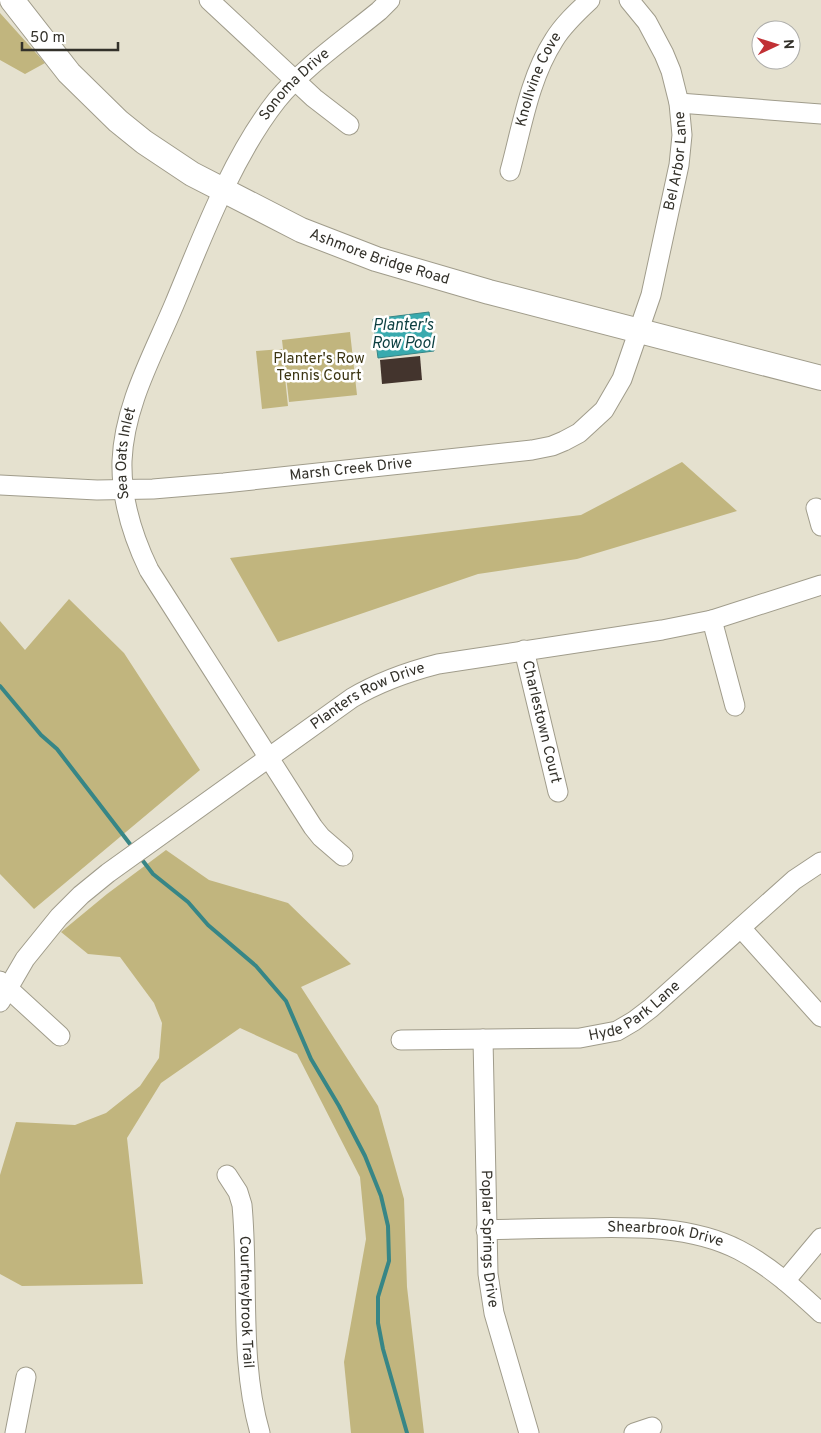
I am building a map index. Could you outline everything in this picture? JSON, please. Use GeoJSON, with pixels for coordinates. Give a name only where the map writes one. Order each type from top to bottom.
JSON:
{"type":"FeatureCollection","features":[{"type":"Feature","properties":{"kind":"main road","name":"Ashmore Bridge Road"},"geometry":{"type":"LineString","coordinates":[[12,0],[69,72],[118,121],[168,159],[224,191],[301,230],[376,259],[489,292],[821,378]]}},
{"type":"Feature","properties":{"kind":"street"},"geometry":{"type":"LineString","coordinates":[[208,0],[326,109],[349,125]]}},
{"type":"Feature","properties":{"kind":"street","name":"Sonoma Drive"},"geometry":{"type":"LineString","coordinates":[[224,191],[263,120],[295,80],[390,0]]}},
{"type":"Feature","properties":{"kind":"street","name":"Knollvine Cove"},"geometry":{"type":"LineString","coordinates":[[510,171],[535,78],[543,59],[554,39],[568,21],[590,0]]}},
{"type":"Feature","properties":{"kind":"street","name":"Bel Arbor Lane"},"geometry":{"type":"LineString","coordinates":[[629,0],[647,22],[664,54],[679,103],[682,135],[679,165],[650,295],[638,332]]}},
{"type":"Feature","properties":{"kind":"street"},"geometry":{"type":"LineString","coordinates":[[679,103],[821,114]]}},
{"type":"Feature","properties":{"kind":"street","name":"Sea Oats Inlet"},"geometry":{"type":"LineString","coordinates":[[224,191],[212,215],[132,406],[126,430],[122,461],[123,489],[129,521],[148,570],[313,827],[321,837],[343,856]]}},
{"type":"Feature","properties":{"kind":"street","name":"Marsh Creek Drive"},"geometry":{"type":"LineString","coordinates":[[0,485],[65,489],[123,489],[230,482],[532,450],[552,446],[579,433],[604,410],[622,379],[638,332]]}},
{"type":"Feature","properties":{"kind":"street"},"geometry":{"type":"LineString","coordinates":[[816,508],[821,526]]}},
{"type":"Feature","properties":{"kind":"street","name":"Planters Row Drive"},"geometry":{"type":"LineString","coordinates":[[3,990],[25,958],[59,917],[81,895],[108,873],[352,698],[387,680],[438,664],[662,630],[712,620],[821,585]]}},
{"type":"Feature","properties":{"kind":"street"},"geometry":{"type":"LineString","coordinates":[[712,620],[735,706]]}},
{"type":"Feature","properties":{"kind":"street","name":"Charlestown Court"},"geometry":{"type":"LineString","coordinates":[[524,650],[558,792]]}},
{"type":"Feature","properties":{"kind":"street","name":"Hyde Park Lane"},"geometry":{"type":"LineString","coordinates":[[401,1040],[580,1038],[617,1031],[651,1008],[794,880],[821,862]]}},
{"type":"Feature","properties":{"kind":"street"},"geometry":{"type":"LineString","coordinates":[[741,928],[821,1017]]}},
{"type":"Feature","properties":{"kind":"street"},"geometry":{"type":"LineString","coordinates":[[3,990],[60,1036]]}},
{"type":"Feature","properties":{"kind":"street","name":"Poplar Springs Drive"},"geometry":{"type":"LineString","coordinates":[[483,1039],[488,1274],[494,1313],[529,1433]]}},
{"type":"Feature","properties":{"kind":"street","name":"Courtneybrook Trail"},"geometry":{"type":"LineString","coordinates":[[227,1175],[238,1192],[242,1205],[248,1346],[253,1400],[260,1433]]}},
{"type":"Feature","properties":{"kind":"street","name":"Shearbrook Drive"},"geometry":{"type":"LineString","coordinates":[[486,1230],[626,1228],[683,1232],[712,1239],[739,1250],[786,1281],[821,1313]]}},
{"type":"Feature","properties":{"kind":"street"},"geometry":{"type":"LineString","coordinates":[[786,1281],[821,1238]]}},
{"type":"Feature","properties":{"kind":"street"},"geometry":{"type":"LineString","coordinates":[[15,1433],[26,1377]]}},
{"type":"Feature","properties":{"kind":"street"},"geometry":{"type":"LineString","coordinates":[[634,1433],[652,1427]]}},
{"type":"Feature","properties":{"kind":"green space"},"geometry":{"type":"Polygon","coordinates":[[[0,13],[45,63],[25,74],[0,60],[0,13]]]}},
{"type":"Feature","properties":{"kind":"green space","name":"Planter's Row Tennis Court"},"geometry":{"type":"Polygon","coordinates":[[[350,332],[357,395],[289,402],[282,340],[350,332]]]}},
{"type":"Feature","properties":{"kind":"green space"},"geometry":{"type":"Polygon","coordinates":[[[282,349],[288,406],[262,409],[256,351],[282,349]]]}},
{"type":"Feature","properties":{"kind":"green space"},"geometry":{"type":"Polygon","coordinates":[[[682,462],[737,511],[577,559],[478,574],[278,642],[230,558],[581,515],[682,462]]]}},
{"type":"Feature","properties":{"kind":"green space"},"geometry":{"type":"Polygon","coordinates":[[[69,599],[124,653],[200,770],[34,909],[0,874],[0,621],[25,650],[69,599]]]}},
{"type":"Feature","properties":{"kind":"green space"},"geometry":{"type":"Polygon","coordinates":[[[166,850],[209,880],[288,903],[351,964],[301,987],[378,1106],[404,1199],[407,1287],[424,1433],[351,1433],[344,1362],[366,1239],[360,1177],[297,1054],[240,1028],[161,1083],[127,1138],[143,1284],[22,1286],[0,1274],[0,1175],[16,1122],[75,1125],[106,1113],[140,1086],[159,1058],[162,1023],[154,1003],[120,957],[88,954],[61,932],[107,894],[166,850]]]}},
{"type":"Feature","properties":{"kind":"water","name":"Planter's Row Pool"},"geometry":{"type":"Polygon","coordinates":[[[429,312],[434,351],[378,358],[373,319],[429,312]]]}},
{"type":"Feature","properties":{"kind":"building"},"geometry":{"type":"Polygon","coordinates":[[[420,356],[422,380],[382,384],[380,360],[420,356]]]}},
{"type":"Feature","properties":{"kind":"waterway"},"geometry":{"type":"LineString","coordinates":[[0,686],[41,735],[57,749],[130,844]]}},
{"type":"Feature","properties":{"kind":"waterway"},"geometry":{"type":"LineString","coordinates":[[143,861],[153,874],[188,902],[208,925],[256,966],[286,1001],[311,1059],[339,1106],[365,1156],[381,1196],[388,1226],[389,1261],[378,1297],[378,1323],[383,1349],[407,1433]]}}]}
